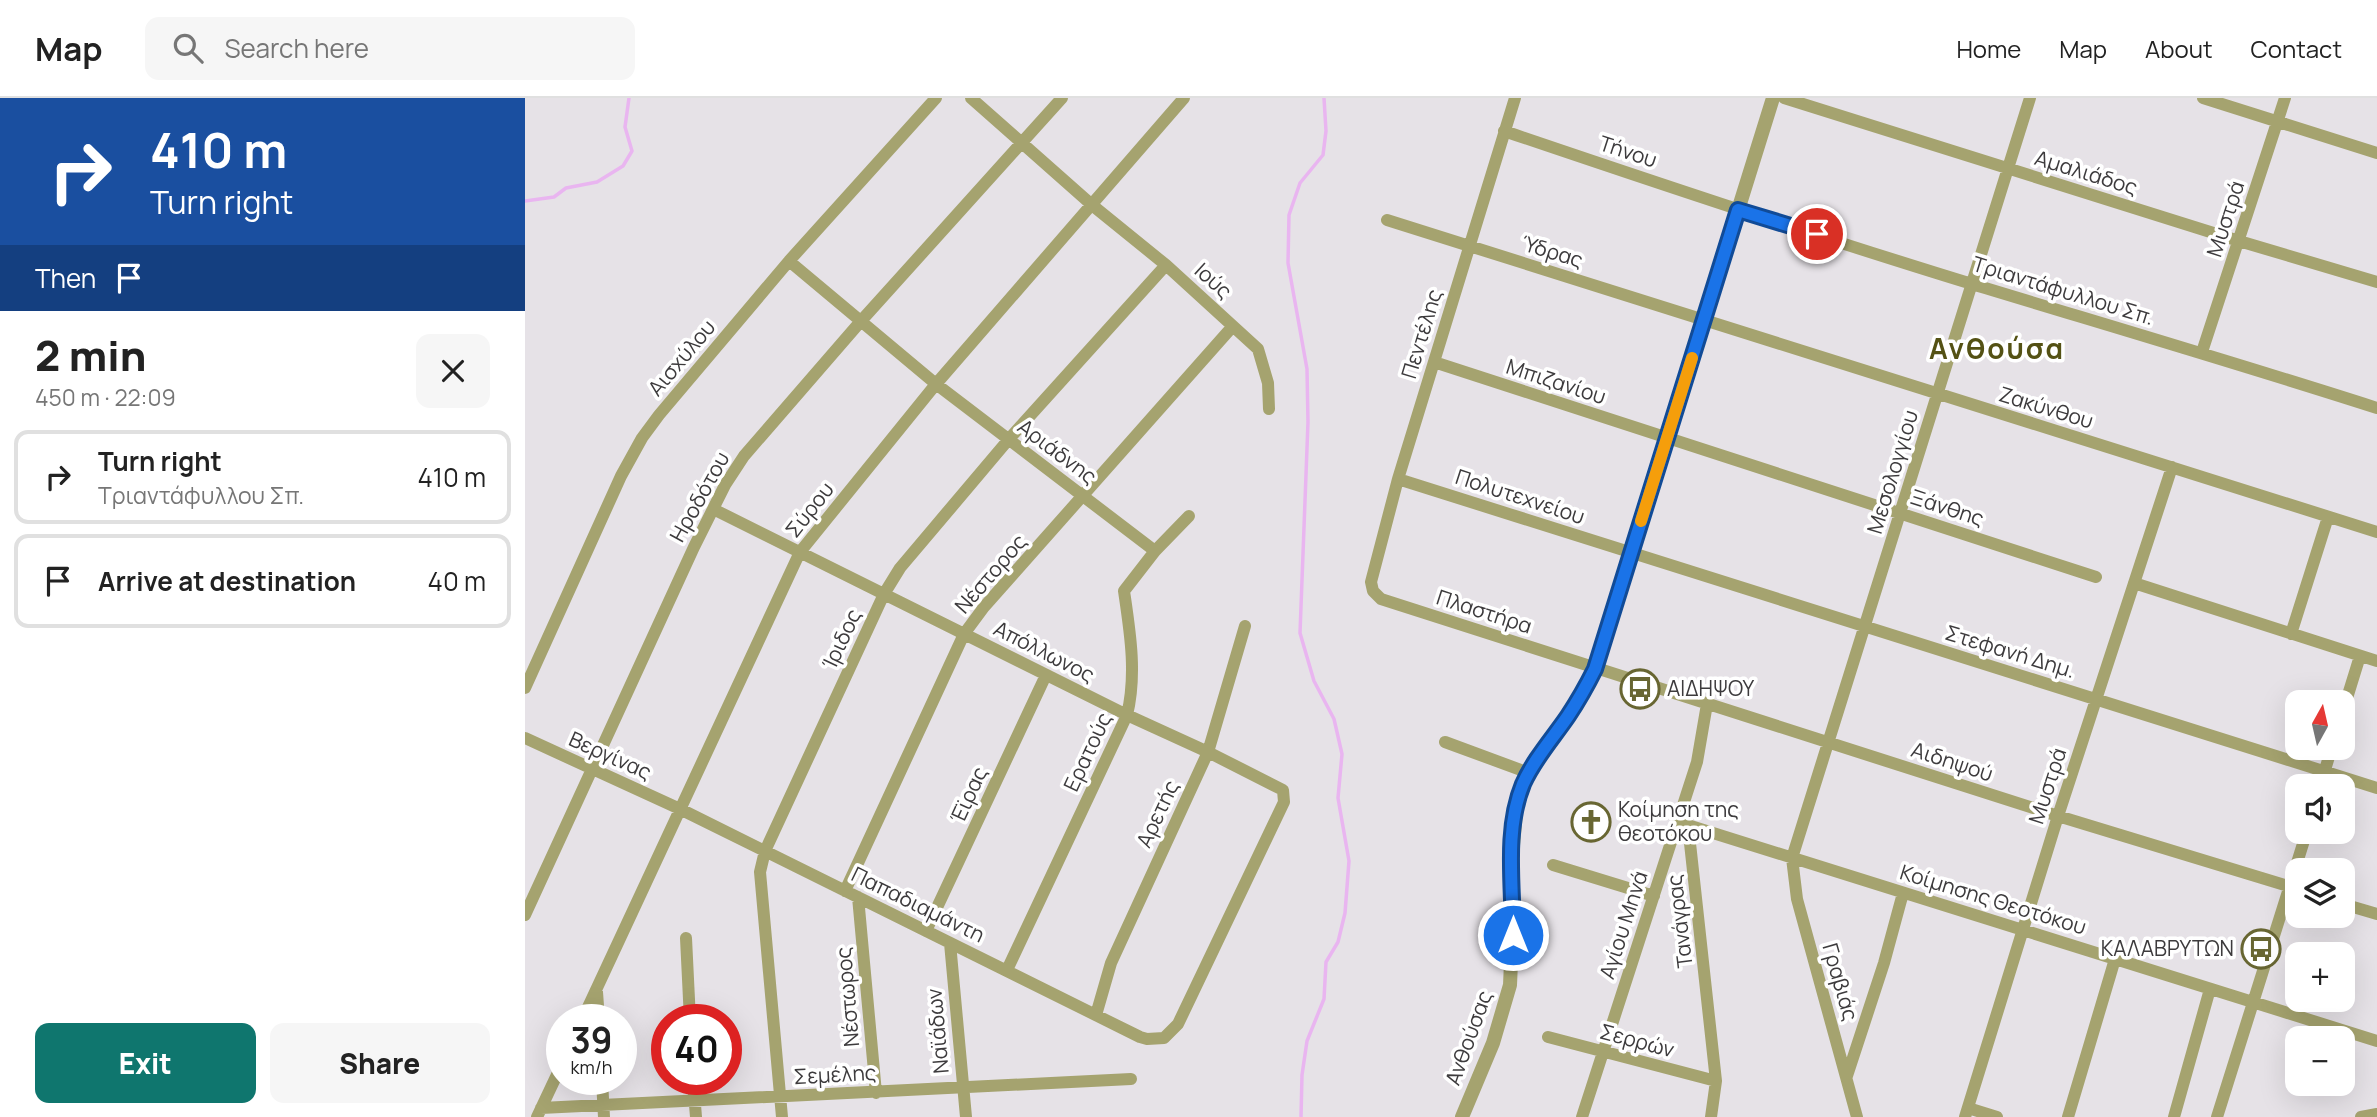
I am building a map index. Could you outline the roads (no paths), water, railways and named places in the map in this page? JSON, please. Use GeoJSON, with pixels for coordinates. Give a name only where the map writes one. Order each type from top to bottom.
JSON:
{"type":"FeatureCollection","features":[{"type":"Feature","properties":{"kind":"street","name":"Αισχύλου"},"geometry":{"type":"LineString","coordinates":[[525,688],[621,476],[642,438],[789,261],[936,98]]}},
{"type":"Feature","properties":{"kind":"street","name":"Ιούς"},"geometry":{"type":"LineString","coordinates":[[971,98],[1092,205],[1166,265],[1258,349],[1268,383],[1269,408]]}},
{"type":"Feature","properties":{"kind":"street","name":"Ηροδότου"},"geometry":{"type":"LineString","coordinates":[[525,915],[713,509],[744,456],[861,321],[1062,98]]}},
{"type":"Feature","properties":{"kind":"street","name":"Σύρου"},"geometry":{"type":"LineString","coordinates":[[590,1004],[800,552],[936,384],[1184,98]]}},
{"type":"Feature","properties":{"kind":"street","name":"Πεντέλης"},"geometry":{"type":"LineString","coordinates":[[1371,582],[1398,479],[1515,98]]}},
{"type":"Feature","properties":{"kind":"street","name":"Ανθούσας"},"geometry":{"type":"LineString","coordinates":[[1462,1117],[1493,1043],[1510,985],[1513,831],[1517,803],[1529,773],[1570,713],[1595,669],[1773,98]]}},
{"type":"Feature","properties":{"kind":"street","name":"Αμαλιάδος"},"geometry":{"type":"LineString","coordinates":[[1784,98],[2377,282]]}},
{"type":"Feature","properties":{"kind":"street","name":"Μεσολογγίου"},"geometry":{"type":"LineString","coordinates":[[1792,858],[2030,98]]}},
{"type":"Feature","properties":{"kind":"street"},"geometry":{"type":"LineString","coordinates":[[2203,98],[2377,153]]}},
{"type":"Feature","properties":{"kind":"street","name":"Μυστρά"},"geometry":{"type":"LineString","coordinates":[[2202,352],[2285,98]]}},
{"type":"Feature","properties":{"kind":"street","name":"Τήνου"},"geometry":{"type":"LineString","coordinates":[[1504,131],[1738,210]]}},
{"type":"Feature","properties":{"kind":"street","name":"Τριαντάφυλλου Σπ."},"geometry":{"type":"LineString","coordinates":[[1738,210],[2377,408]]}},
{"type":"Feature","properties":{"kind":"street","name":"Ύδρας"},"geometry":{"type":"LineString","coordinates":[[1387,220],[1704,320]]}},
{"type":"Feature","properties":{"kind":"street","name":"Αριάδνης"},"geometry":{"type":"LineString","coordinates":[[789,261],[936,384],[1155,551]]}},
{"type":"Feature","properties":{"kind":"street","name":"Ίριδος"},"geometry":{"type":"LineString","coordinates":[[782,1117],[760,872],[765,851],[884,594],[900,568],[1009,439],[1166,265]]}},
{"type":"Feature","properties":{"kind":"street","name":"Ζακύνθου"},"geometry":{"type":"LineString","coordinates":[[1704,320],[2377,532]]}},
{"type":"Feature","properties":{"kind":"street","name":"Νέστορος"},"geometry":{"type":"LineString","coordinates":[[845,891],[964,634],[984,607],[1233,326]]}},
{"type":"Feature","properties":{"kind":"street","name":"Μπιζανίου"},"geometry":{"type":"LineString","coordinates":[[1433,362],[1667,438]]}},
{"type":"Feature","properties":{"kind":"street","name":"Ξάνθης"},"geometry":{"type":"LineString","coordinates":[[1667,438],[2096,577]]}},
{"type":"Feature","properties":{"kind":"street","name":"Μυστρά"},"geometry":{"type":"LineString","coordinates":[[1966,1113],[2058,816],[2172,467]]}},
{"type":"Feature","properties":{"kind":"street","name":"Πολυτεχνείου"},"geometry":{"type":"LineString","coordinates":[[1398,479],[1631,552]]}},
{"type":"Feature","properties":{"kind":"street","name":"Απόλλωνος"},"geometry":{"type":"LineString","coordinates":[[713,509],[1283,790],[1284,802],[1178,1024],[1164,1038],[1140,1037]]}},
{"type":"Feature","properties":{"kind":"street","name":"Ερατούς"},"geometry":{"type":"LineString","coordinates":[[1007,970],[1127,715],[1131,696],[1132,646],[1123,591],[1155,551],[1189,516]]}},
{"type":"Feature","properties":{"kind":"street"},"geometry":{"type":"LineString","coordinates":[[2291,634],[2328,517]]}},
{"type":"Feature","properties":{"kind":"street","name":"Στεφανή Δημ."},"geometry":{"type":"LineString","coordinates":[[1631,552],[2377,788]]}},
{"type":"Feature","properties":{"kind":"street","name":"Πλαστήρα"},"geometry":{"type":"LineString","coordinates":[[1371,582],[1373,591],[1381,599],[1595,669]]}},
{"type":"Feature","properties":{"kind":"street"},"geometry":{"type":"LineString","coordinates":[[2134,583],[2377,661]]}},
{"type":"Feature","properties":{"kind":"street","name":"Αρετής"},"geometry":{"type":"LineString","coordinates":[[1096,1015],[1111,964],[1208,752],[1245,626]]}},
{"type":"Feature","properties":{"kind":"street"},"geometry":{"type":"LineString","coordinates":[[2349,690],[2360,656]]}},
{"type":"Feature","properties":{"kind":"street","name":"Αιδηψού"},"geometry":{"type":"LineString","coordinates":[[1595,669],[2285,885]]}},
{"type":"Feature","properties":{"kind":"street","name":"Έϊρας"},"geometry":{"type":"LineString","coordinates":[[926,931],[1046,675]]}},
{"type":"Feature","properties":{"kind":"street","name":"Αγίου Μηνά"},"geometry":{"type":"LineString","coordinates":[[1583,1117],[1654,896],[1683,823],[1707,704]]}},
{"type":"Feature","properties":{"kind":"street","name":"Βεργίνας"},"geometry":{"type":"LineString","coordinates":[[525,738],[680,809]]}},
{"type":"Feature","properties":{"kind":"street"},"geometry":{"type":"LineString","coordinates":[[1445,741],[1529,773]]}},
{"type":"Feature","properties":{"kind":"street"},"geometry":{"type":"LineString","coordinates":[[2325,772],[2328,760]]}},
{"type":"Feature","properties":{"kind":"street","name":"Παπαδιαμάντη"},"geometry":{"type":"LineString","coordinates":[[680,809],[1140,1037]]}},
{"type":"Feature","properties":{"kind":"street","name":"Κοίμησης Θεοτόκου"},"geometry":{"type":"LineString","coordinates":[[1683,823],[2377,1041]]}},
{"type":"Feature","properties":{"kind":"street","name":"Τανάγρας"},"geometry":{"type":"LineString","coordinates":[[1683,823],[1710,1012],[1716,1082],[1710,1117]]}},
{"type":"Feature","properties":{"kind":"street","name":"Γραβιάς"},"geometry":{"type":"LineString","coordinates":[[1792,858],[1797,899],[1857,1117]]}},
{"type":"Feature","properties":{"kind":"street"},"geometry":{"type":"LineString","coordinates":[[1553,865],[1654,896]]}},
{"type":"Feature","properties":{"kind":"street"},"geometry":{"type":"LineString","coordinates":[[1846,1076],[1878,981],[1903,892]]}},
{"type":"Feature","properties":{"kind":"street","name":"Νέστωρος"},"geometry":{"type":"LineString","coordinates":[[858,897],[876,1093]]}},
{"type":"Feature","properties":{"kind":"street"},"geometry":{"type":"LineString","coordinates":[[2355,908],[2377,914]]}},
{"type":"Feature","properties":{"kind":"street"},"geometry":{"type":"LineString","coordinates":[[2217,1117],[2285,914]]}},
{"type":"Feature","properties":{"kind":"street"},"geometry":{"type":"LineString","coordinates":[[686,938],[689,1004]]}},
{"type":"Feature","properties":{"kind":"street","name":"Ναϊάδων"},"geometry":{"type":"LineString","coordinates":[[950,943],[966,1117]]}},
{"type":"Feature","properties":{"kind":"street"},"geometry":{"type":"LineString","coordinates":[[2068,1117],[2115,959]]}},
{"type":"Feature","properties":{"kind":"street"},"geometry":{"type":"LineString","coordinates":[[597,988],[598,1004]]}},
{"type":"Feature","properties":{"kind":"street"},"geometry":{"type":"LineString","coordinates":[[2174,1117],[2210,989]]}},
{"type":"Feature","properties":{"kind":"street","name":"Σερρών"},"geometry":{"type":"LineString","coordinates":[[1548,1037],[1716,1082]]}},
{"type":"Feature","properties":{"kind":"street","name":"Σεμέλης"},"geometry":{"type":"LineString","coordinates":[[539,1112],[604,1111],[694,1101],[1131,1079]]}},
{"type":"Feature","properties":{"kind":"street"},"geometry":{"type":"LineString","coordinates":[[539,1112],[547,1095]]}},
{"type":"Feature","properties":{"kind":"street"},"geometry":{"type":"LineString","coordinates":[[694,1095],[696,1117]]}},
{"type":"Feature","properties":{"kind":"street"},"geometry":{"type":"LineString","coordinates":[[1966,1113],[1997,1117]]}},
{"type":"Feature","properties":{"kind":"street"},"geometry":{"type":"LineString","coordinates":[[2361,1117],[2377,1114]]}},
{"type":"Feature","properties":{"kind":"waterway"},"geometry":{"type":"LineString","coordinates":[[525,201],[554,197],[566,188],[597,182],[623,166],[632,151],[625,127],[629,98]]}},
{"type":"Feature","properties":{"kind":"waterway"},"geometry":{"type":"LineString","coordinates":[[1301,1117],[1302,1075],[1307,1041],[1324,999],[1326,962],[1338,942],[1345,913],[1349,861],[1338,798],[1342,754],[1334,719],[1314,681],[1300,633],[1308,422],[1307,369],[1288,263],[1289,215],[1300,183],[1323,155],[1326,131],[1324,98]]}},
{"type":"Feature","properties":{"kind":"place","name":"ΑΙΔΗΨΟΥ"},"geometry":{"type":"Point","coordinates":[1640,689]}},
{"type":"Feature","properties":{"kind":"place","name":"Κοίμηση της θεοτόκου"},"geometry":{"type":"Point","coordinates":[1591,822]}},
{"type":"Feature","properties":{"kind":"place","name":"ΚΑΛΑΒΡΥΤΩΝ"},"geometry":{"type":"Point","coordinates":[2261,949]}},
{"type":"Feature","properties":{"kind":"district","name":"Ανθούσα"},"geometry":{"type":"Point","coordinates":[1997,349]}}]}
